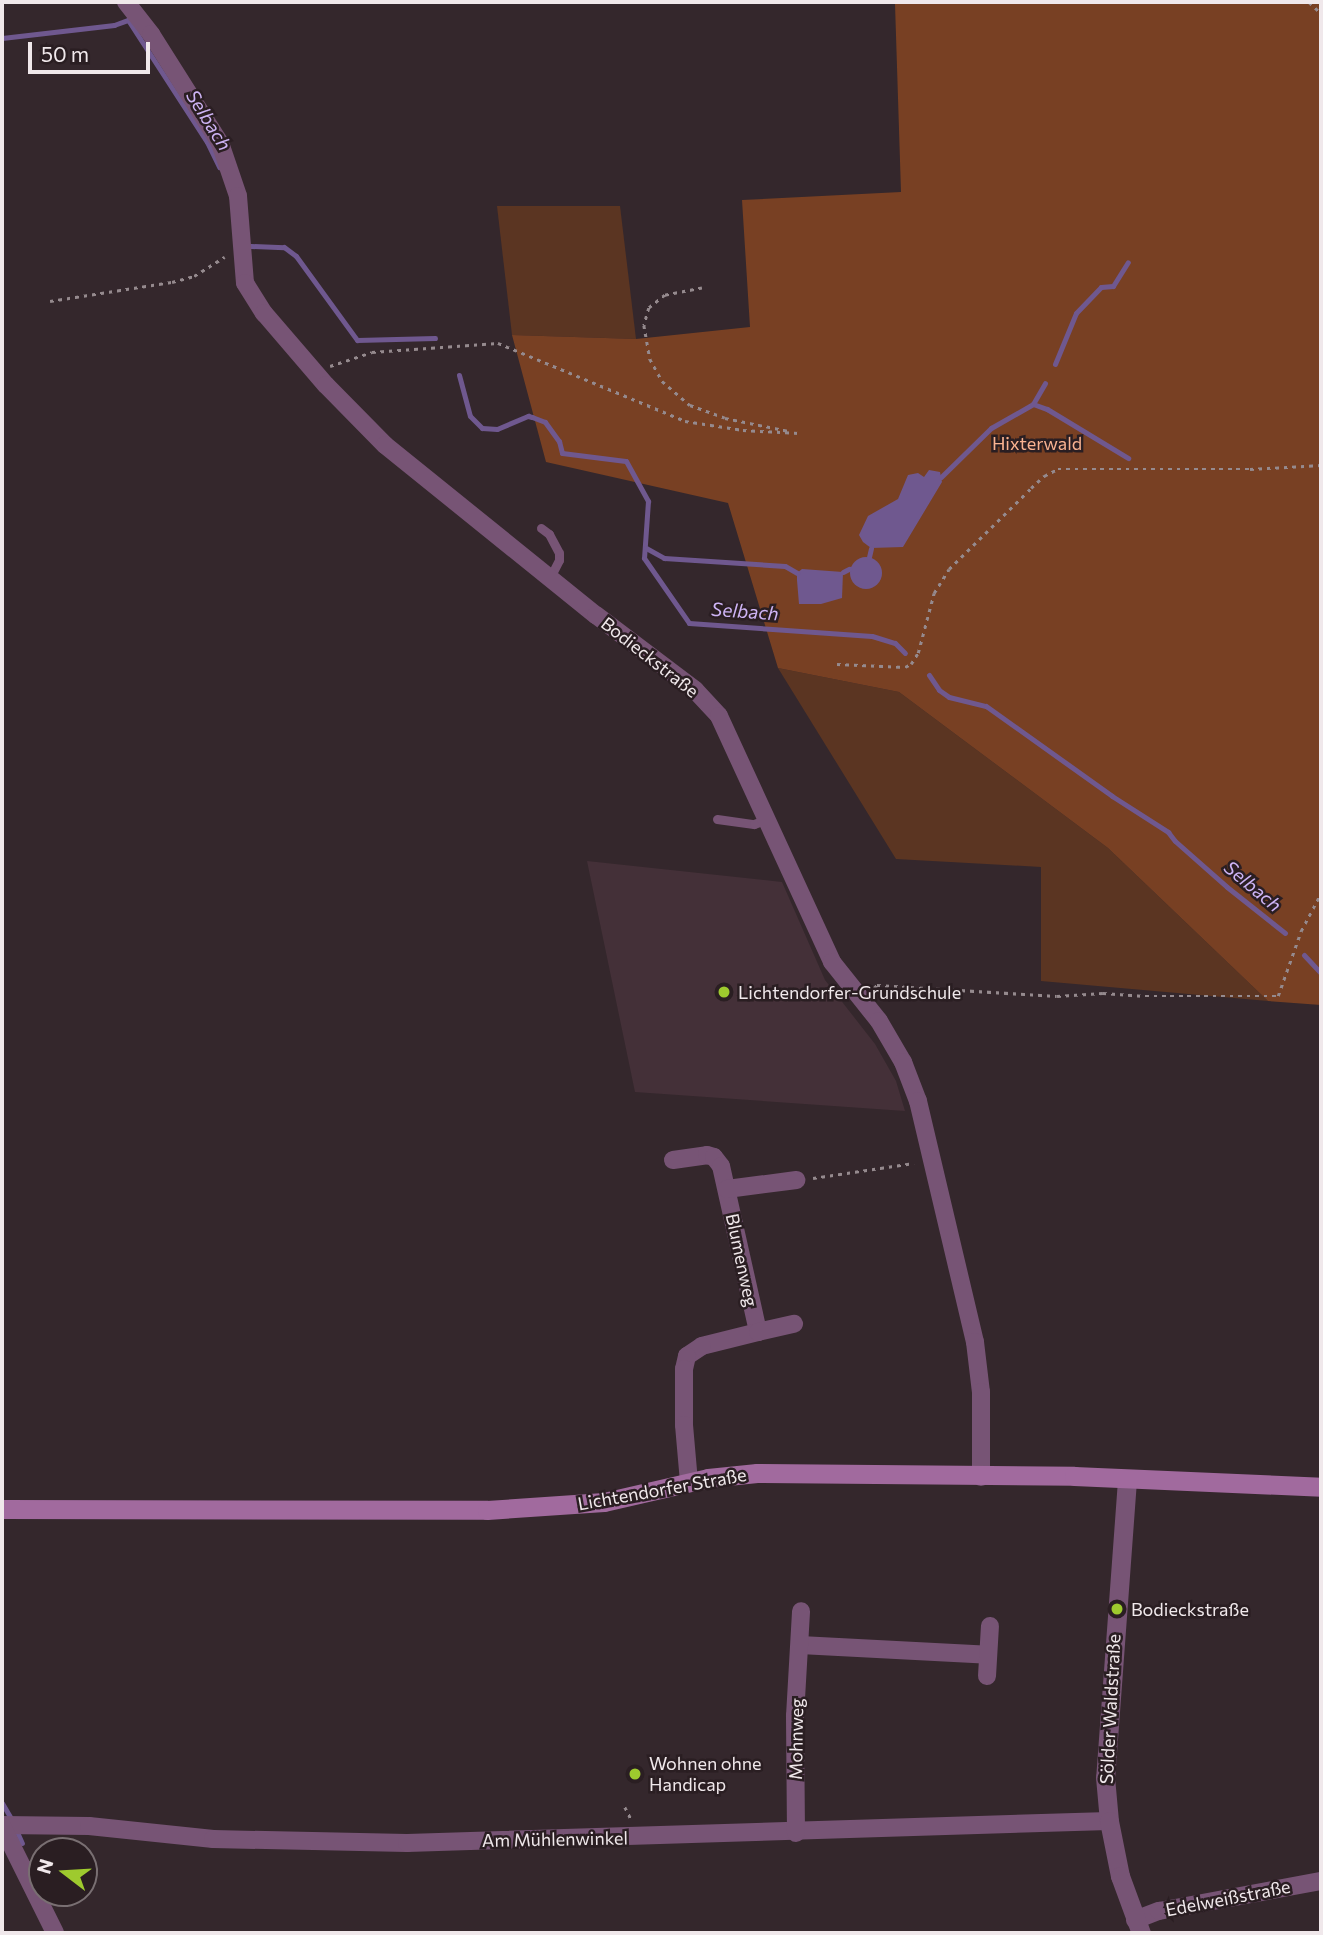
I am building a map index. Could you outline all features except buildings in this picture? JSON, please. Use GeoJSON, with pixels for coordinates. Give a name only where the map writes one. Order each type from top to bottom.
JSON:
{"type":"FeatureCollection","features":[{"type":"Feature","properties":{"kind":"main road","name":"Lichtendorfer Straße"},"geometry":{"type":"LineString","coordinates":[[2,1509],[487,1510],[604,1502],[689,1482],[757,1473],[1074,1476],[1321,1488]]}},
{"type":"Feature","properties":{"kind":"street","name":"Bodieckstraße"},"geometry":{"type":"LineString","coordinates":[[126,2],[151,34],[220,144],[238,196],[244,283],[314,372],[385,445],[711,704],[730,737],[768,818],[832,962],[879,1021],[903,1062],[918,1101],[979,1366],[981,1477]]}},
{"type":"Feature","properties":{"kind":"street","name":"Blumenweg"},"geometry":{"type":"LineString","coordinates":[[673,1160],[701,1154],[714,1157],[721,1166],[758,1332]]}},
{"type":"Feature","properties":{"kind":"street","name":"Blumenweg"},"geometry":{"type":"LineString","coordinates":[[727,1189],[796,1180]]}},
{"type":"Feature","properties":{"kind":"street"},"geometry":{"type":"LineString","coordinates":[[689,1482],[685,1437],[684,1369],[687,1356],[702,1346],[794,1324]]}},
{"type":"Feature","properties":{"kind":"street","name":"Sölder Waldstraße"},"geometry":{"type":"LineString","coordinates":[[1127,1480],[1106,1732],[1105,1777],[1109,1821],[1119,1876],[1138,1926]]}},
{"type":"Feature","properties":{"kind":"street","name":"Mohnweg"},"geometry":{"type":"LineString","coordinates":[[796,1833],[795,1729],[802,1611]]}},
{"type":"Feature","properties":{"kind":"street"},"geometry":{"type":"LineString","coordinates":[[987,1676],[990,1626]]}},
{"type":"Feature","properties":{"kind":"street"},"geometry":{"type":"LineString","coordinates":[[800,1645],[988,1655]]}},
{"type":"Feature","properties":{"kind":"street","name":"Am Mühlenwinkel"},"geometry":{"type":"LineString","coordinates":[[2,1826],[89,1826],[214,1839],[407,1843],[796,1833],[1109,1821]]}},
{"type":"Feature","properties":{"kind":"street"},"geometry":{"type":"LineString","coordinates":[[2,1826],[55,1933]]}},
{"type":"Feature","properties":{"kind":"street","name":"Edelweißstraße"},"geometry":{"type":"LineString","coordinates":[[1138,1926],[1159,1911],[1321,1881]]}},
{"type":"Feature","properties":{"kind":"lane"},"geometry":{"type":"LineString","coordinates":[[541,528],[549,534],[559,553],[559,560],[551,578]]}},
{"type":"Feature","properties":{"kind":"lane"},"geometry":{"type":"LineString","coordinates":[[717,819],[754,824],[768,818]]}},
{"type":"Feature","properties":{"kind":"path"},"geometry":{"type":"LineString","coordinates":[[1309,2],[1321,13]]}},
{"type":"Feature","properties":{"kind":"path"},"geometry":{"type":"LineString","coordinates":[[50,301],[172,282],[194,276],[240,249]]}},
{"type":"Feature","properties":{"kind":"path"},"geometry":{"type":"LineString","coordinates":[[314,372],[372,352],[498,343],[685,421],[743,430],[799,433],[713,414],[690,404],[663,381],[650,359],[644,326],[649,308],[665,295],[702,288]]}},
{"type":"Feature","properties":{"kind":"path"},"geometry":{"type":"LineString","coordinates":[[837,664],[905,667],[911,664],[918,653],[934,593],[949,569],[1044,476],[1058,469],[1251,469],[1321,465]]}},
{"type":"Feature","properties":{"kind":"path"},"geometry":{"type":"LineString","coordinates":[[861,1000],[877,985],[1043,995],[1278,996],[1301,931],[1321,893]]}},
{"type":"Feature","properties":{"kind":"path"},"geometry":{"type":"LineString","coordinates":[[796,1180],[933,1160]]}},
{"type":"Feature","properties":{"kind":"path"},"geometry":{"type":"LineString","coordinates":[[625,1807],[634,1824]]}},
{"type":"Feature","properties":{"kind":"shaded area"},"geometry":{"type":"Polygon","coordinates":[[[497,206],[620,206],[636,339],[512,335],[497,206]]]}},
{"type":"Feature","properties":{"kind":"shaded area"},"geometry":{"type":"Polygon","coordinates":[[[929,470],[940,472],[942,482],[903,547],[871,548],[863,542],[859,535],[868,516],[898,499],[908,475],[918,473],[924,477],[929,470]]]}},
{"type":"Feature","properties":{"kind":"shaded area"},"geometry":{"type":"Polygon","coordinates":[[[866,557],[877,562],[882,573],[877,584],[866,589],[855,584],[850,573],[855,562],[866,557]]]}},
{"type":"Feature","properties":{"kind":"shaded area"},"geometry":{"type":"Polygon","coordinates":[[[802,569],[843,572],[842,598],[821,604],[799,604],[797,573],[802,569]]]}},
{"type":"Feature","properties":{"kind":"shaded area"},"geometry":{"type":"Polygon","coordinates":[[[778,668],[899,692],[1108,848],[1268,1001],[1041,981],[1041,867],[896,859],[778,668]]]}},
{"type":"Feature","properties":{"kind":"shaded area","name":"Lichtendorfer-Grundschule"},"geometry":{"type":"Polygon","coordinates":[[[587,861],[782,882],[825,980],[875,1044],[896,1081],[905,1111],[635,1092],[587,861]]]}},
{"type":"Feature","properties":{"kind":"green space","name":"Hixterwald"},"geometry":{"type":"Polygon","coordinates":[[[1321,2],[1321,1005],[1268,1001],[1108,848],[899,692],[778,668],[728,503],[546,462],[512,335],[636,339],[750,327],[742,200],[901,192],[895,4],[1321,2]]]}},
{"type":"Feature","properties":{"kind":"waterway","name":"Selbach"},"geometry":{"type":"LineString","coordinates":[[2,38],[114,25],[128,20],[207,142],[219,167]]}},
{"type":"Feature","properties":{"kind":"waterway","name":"Selbach"},"geometry":{"type":"LineString","coordinates":[[251,246],[284,247],[296,256],[357,340],[435,338]]}},
{"type":"Feature","properties":{"kind":"waterway"},"geometry":{"type":"LineString","coordinates":[[1055,364],[1076,313],[1101,287],[1113,286],[1128,262]]}},
{"type":"Feature","properties":{"kind":"waterway","name":"Selbach"},"geometry":{"type":"LineString","coordinates":[[459,375],[470,416],[482,428],[497,429],[528,416],[545,422],[559,441],[562,453],[626,461],[648,501],[644,558],[689,623],[872,636],[895,643],[905,653]]}},
{"type":"Feature","properties":{"kind":"waterway"},"geometry":{"type":"LineString","coordinates":[[941,477],[991,428],[1033,404],[1045,383]]}},
{"type":"Feature","properties":{"kind":"waterway"},"geometry":{"type":"LineString","coordinates":[[1033,404],[1047,409],[1128,458]]}},
{"type":"Feature","properties":{"kind":"waterway"},"geometry":{"type":"LineString","coordinates":[[646,548],[664,558],[785,566],[797,573]]}},
{"type":"Feature","properties":{"kind":"waterway"},"geometry":{"type":"LineString","coordinates":[[869,557],[871,548]]}},
{"type":"Feature","properties":{"kind":"waterway"},"geometry":{"type":"LineString","coordinates":[[843,572],[849,569]]}},
{"type":"Feature","properties":{"kind":"waterway","name":"Selbach"},"geometry":{"type":"LineString","coordinates":[[929,675],[939,690],[949,697],[986,706],[1112,796],[1168,832],[1227,887],[1285,933]]}},
{"type":"Feature","properties":{"kind":"waterway","name":"Selbach"},"geometry":{"type":"LineString","coordinates":[[1304,955],[1321,973]]}},
{"type":"Feature","properties":{"kind":"waterway"},"geometry":{"type":"LineString","coordinates":[[2,1803],[10,1817]]}},
{"type":"Feature","properties":{"kind":"waterway"},"geometry":{"type":"LineString","coordinates":[[17,1832],[22,1843]]}},
{"type":"Feature","properties":{"kind":"place","name":"Lichtendorfer-Grundschule"},"geometry":{"type":"Point","coordinates":[724,992]}},
{"type":"Feature","properties":{"kind":"place","name":"Bodieckstraße"},"geometry":{"type":"Point","coordinates":[1117,1609]}},
{"type":"Feature","properties":{"kind":"place","name":"Wohnen ohne Handicap"},"geometry":{"type":"Point","coordinates":[635,1774]}}]}
